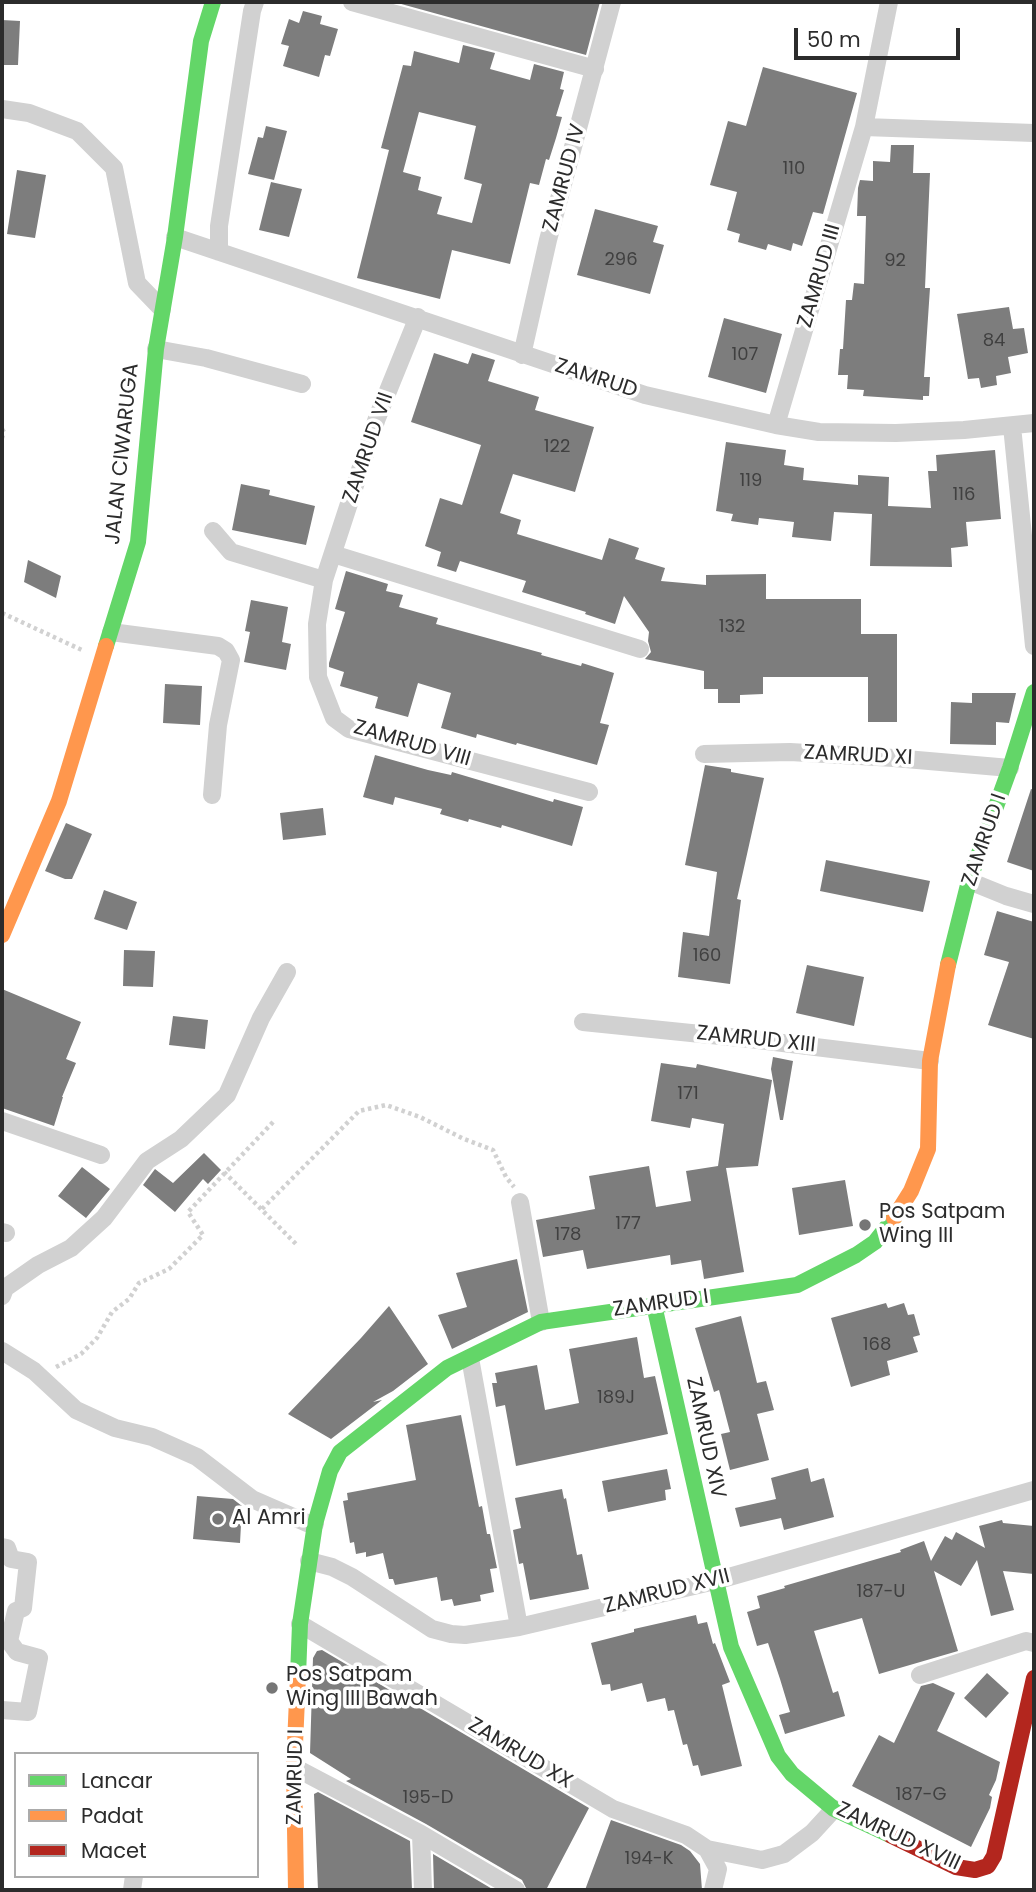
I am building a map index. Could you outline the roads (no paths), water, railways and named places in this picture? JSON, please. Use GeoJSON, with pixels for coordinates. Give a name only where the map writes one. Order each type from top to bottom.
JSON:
{"type":"FeatureCollection","features":[{"type":"Feature","properties":{"kind":"street","name":"JALAN CIWARUGA"},"geometry":{"type":"LineString","coordinates":[[2,935],[59,801],[138,542],[156,349],[175,237],[201,41],[213,2]]}},
{"type":"Feature","properties":{"kind":"street"},"geometry":{"type":"LineString","coordinates":[[219,253],[221,213],[255,2]]}},
{"type":"Feature","properties":{"kind":"street"},"geometry":{"type":"LineString","coordinates":[[352,2],[412,9],[595,69]]}},
{"type":"Feature","properties":{"kind":"street","name":"ZAMRUD IV"},"geometry":{"type":"LineString","coordinates":[[522,355],[548,240],[612,2]]}},
{"type":"Feature","properties":{"kind":"street","name":"ZAMRUD III"},"geometry":{"type":"LineString","coordinates":[[776,425],[864,127],[888,2]]}},
{"type":"Feature","properties":{"kind":"street"},"geometry":{"type":"LineString","coordinates":[[2,109],[29,113],[77,131],[114,168],[137,283],[162,309]]}},
{"type":"Feature","properties":{"kind":"street"},"geometry":{"type":"LineString","coordinates":[[864,127],[1034,134]]}},
{"type":"Feature","properties":{"kind":"street","name":"ZAMRUD"},"geometry":{"type":"LineString","coordinates":[[175,237],[645,395],[776,425],[819,432],[896,433],[1034,423]]}},
{"type":"Feature","properties":{"kind":"street","name":"ZAMRUD VII"},"geometry":{"type":"LineString","coordinates":[[324,580],[377,418],[418,317]]}},
{"type":"Feature","properties":{"kind":"street"},"geometry":{"type":"LineString","coordinates":[[156,349],[206,358],[302,384]]}},
{"type":"Feature","properties":{"kind":"street"},"geometry":{"type":"LineString","coordinates":[[1012,426],[1034,646]]}},
{"type":"Feature","properties":{"kind":"street"},"geometry":{"type":"LineString","coordinates":[[213,531],[231,552],[324,580]]}},
{"type":"Feature","properties":{"kind":"street"},"geometry":{"type":"LineString","coordinates":[[333,554],[639,649]]}},
{"type":"Feature","properties":{"kind":"street","name":"ZAMRUD VIII"},"geometry":{"type":"LineString","coordinates":[[324,580],[317,624],[318,677],[334,718],[349,729],[589,792]]}},
{"type":"Feature","properties":{"kind":"street"},"geometry":{"type":"LineString","coordinates":[[111,632],[218,646],[226,651],[231,660],[218,725],[212,795]]}},
{"type":"Feature","properties":{"kind":"street","name":"ZAMRUD I"},"geometry":{"type":"LineString","coordinates":[[296,1890],[295,1767],[300,1624],[315,1524],[330,1471],[340,1452],[447,1368],[541,1322],[797,1285],[856,1255],[875,1242],[888,1228],[911,1191],[928,1149],[930,1061],[943,984],[970,881],[1034,692]]}},
{"type":"Feature","properties":{"kind":"street","name":"ZAMRUD XI"},"geometry":{"type":"LineString","coordinates":[[705,754],[790,752],[1010,768]]}},
{"type":"Feature","properties":{"kind":"street"},"geometry":{"type":"LineString","coordinates":[[970,881],[1034,904]]}},
{"type":"Feature","properties":{"kind":"street"},"geometry":{"type":"LineString","coordinates":[[2,1296],[5,1288],[38,1265],[71,1248],[104,1218],[147,1161],[181,1139],[227,1095],[261,1018],[288,972]]}},
{"type":"Feature","properties":{"kind":"street","name":"ZAMRUD XIII"},"geometry":{"type":"LineString","coordinates":[[583,1022],[930,1061]]}},
{"type":"Feature","properties":{"kind":"street"},"geometry":{"type":"LineString","coordinates":[[2,1121],[102,1155]]}},
{"type":"Feature","properties":{"kind":"street"},"geometry":{"type":"LineString","coordinates":[[520,1202],[541,1322]]}},
{"type":"Feature","properties":{"kind":"street","name":"ZAMRUD XIV"},"geometry":{"type":"LineString","coordinates":[[654,1305],[715,1581]]}},
{"type":"Feature","properties":{"kind":"street"},"geometry":{"type":"LineString","coordinates":[[2,1351],[34,1371],[76,1410],[115,1428],[152,1437],[197,1457],[252,1499],[315,1524]]}},
{"type":"Feature","properties":{"kind":"street"},"geometry":{"type":"LineString","coordinates":[[470,1358],[519,1627]]}},
{"type":"Feature","properties":{"kind":"street","name":"ZAMRUD XVII"},"geometry":{"type":"LineString","coordinates":[[309,1561],[332,1567],[352,1577],[432,1629],[465,1635],[519,1627],[715,1581],[1034,1490]]}},
{"type":"Feature","properties":{"kind":"street"},"geometry":{"type":"LineString","coordinates":[[2,1547],[7,1548],[11,1559],[28,1562],[23,1608],[16,1611],[6,1641],[17,1652],[40,1658],[28,1712],[2,1710]]}},
{"type":"Feature","properties":{"kind":"street","name":"ZAMRUD XVIII"},"geometry":{"type":"LineString","coordinates":[[715,1581],[731,1647],[778,1756],[792,1774],[834,1809],[956,1867],[975,1870],[988,1866],[994,1856],[1034,1678]]}},
{"type":"Feature","properties":{"kind":"street","name":"ZAMRUD XX"},"geometry":{"type":"LineString","coordinates":[[300,1624],[613,1809],[686,1835],[707,1849],[762,1860],[784,1854],[812,1833],[834,1809]]}},
{"type":"Feature","properties":{"kind":"street"},"geometry":{"type":"LineString","coordinates":[[920,1675],[1026,1641],[1034,1643]]}},
{"type":"Feature","properties":{"kind":"street"},"geometry":{"type":"LineString","coordinates":[[295,1767],[421,1834],[516,1890]]}},
{"type":"Feature","properties":{"kind":"street"},"geometry":{"type":"LineString","coordinates":[[421,1834],[423,1890]]}},
{"type":"Feature","properties":{"kind":"street"},"geometry":{"type":"LineString","coordinates":[[707,1849],[718,1869],[713,1890]]}},
{"type":"Feature","properties":{"kind":"place","name":"Pos Satpam Wing III"},"geometry":{"type":"Point","coordinates":[865,1225]}},
{"type":"Feature","properties":{"kind":"place","name":"Al Amri"},"geometry":{"type":"Point","coordinates":[218,1519]}},
{"type":"Feature","properties":{"kind":"place","name":"Pos Satpam Wing III Bawah"},"geometry":{"type":"Point","coordinates":[272,1688]}}]}
